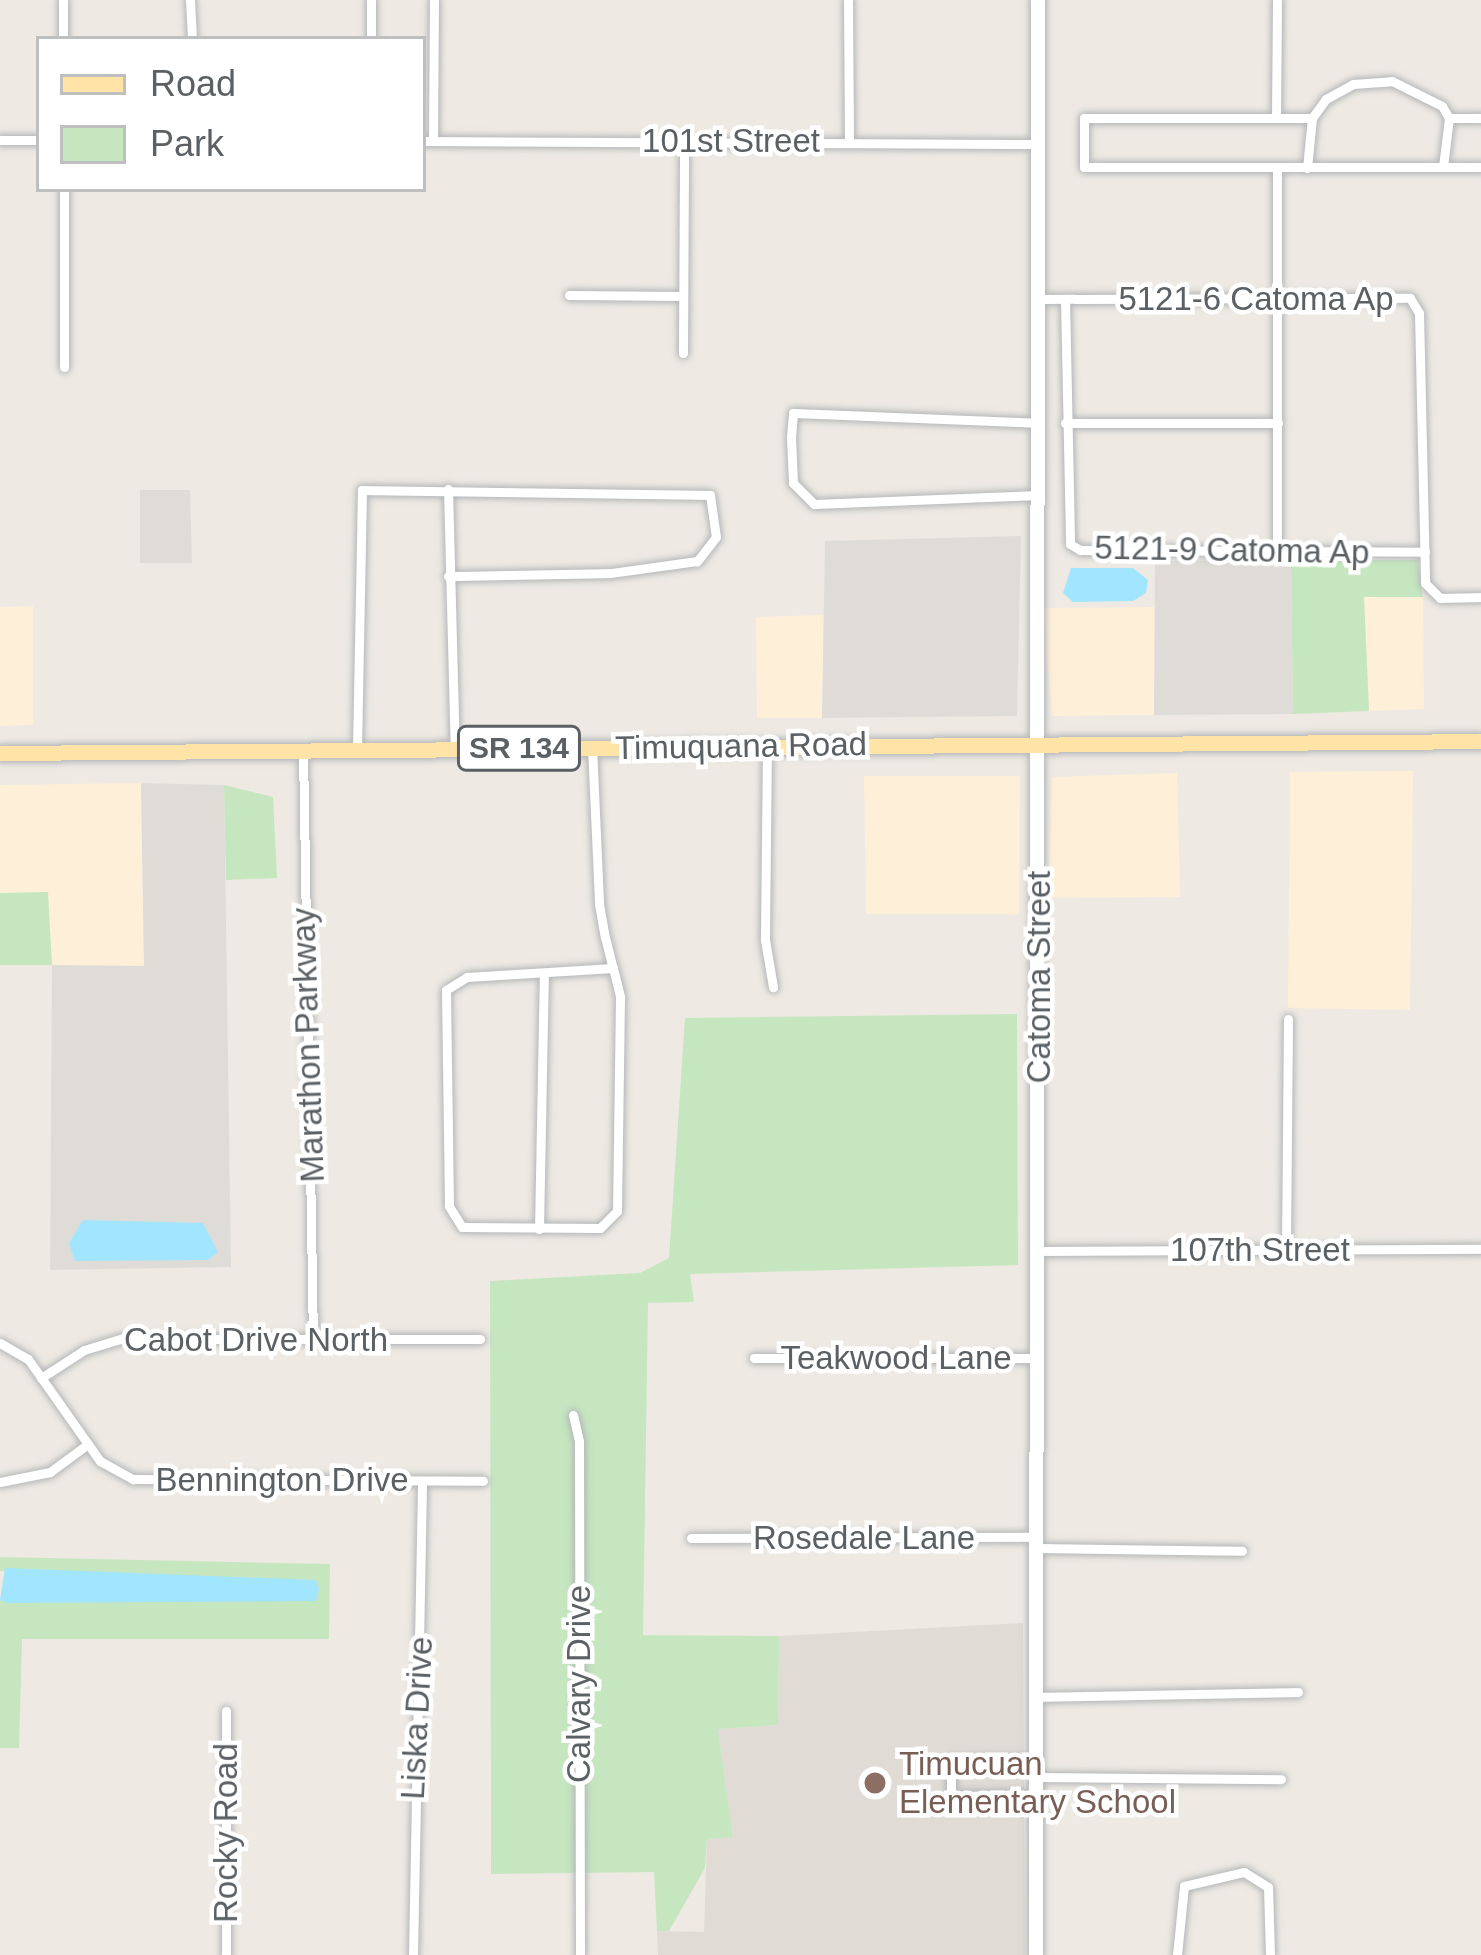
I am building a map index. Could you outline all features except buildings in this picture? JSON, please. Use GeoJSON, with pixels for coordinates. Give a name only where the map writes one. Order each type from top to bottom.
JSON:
{"type":"FeatureCollection","features":[{"type":"Feature","properties":{"kind":"main road","name":"Timuquana Road"},"geometry":{"type":"LineString","coordinates":[[0,754],[1481,741]]}},
{"type":"Feature","properties":{"kind":"street"},"geometry":{"type":"LineString","coordinates":[[63,0],[63,36]]}},
{"type":"Feature","properties":{"kind":"street"},"geometry":{"type":"LineString","coordinates":[[190,0],[192,36]]}},
{"type":"Feature","properties":{"kind":"street"},"geometry":{"type":"LineString","coordinates":[[371,0],[371,36]]}},
{"type":"Feature","properties":{"kind":"street"},"geometry":{"type":"LineString","coordinates":[[428,141],[434,0]]}},
{"type":"Feature","properties":{"kind":"street"},"geometry":{"type":"LineString","coordinates":[[848,0],[849,141]]}},
{"type":"Feature","properties":{"kind":"street","name":"Catoma Street"},"geometry":{"type":"LineString","coordinates":[[1036,1955],[1038,0]]}},
{"type":"Feature","properties":{"kind":"street"},"geometry":{"type":"LineString","coordinates":[[1276,118],[1277,0]]}},
{"type":"Feature","properties":{"kind":"street"},"geometry":{"type":"LineString","coordinates":[[1307,168],[1312,118],[1339,90],[1392,81],[1430,94],[1449,118],[1443,167]]}},
{"type":"Feature","properties":{"kind":"street"},"geometry":{"type":"LineString","coordinates":[[1312,118],[1084,118],[1084,167],[1481,167]]}},
{"type":"Feature","properties":{"kind":"street"},"geometry":{"type":"LineString","coordinates":[[1449,118],[1481,118]]}},
{"type":"Feature","properties":{"kind":"street"},"geometry":{"type":"LineString","coordinates":[[0,140],[36,140]]}},
{"type":"Feature","properties":{"kind":"street","name":"101st Street"},"geometry":{"type":"LineString","coordinates":[[428,141],[1038,144]]}},
{"type":"Feature","properties":{"kind":"street"},"geometry":{"type":"LineString","coordinates":[[683,353],[684,141]]}},
{"type":"Feature","properties":{"kind":"street"},"geometry":{"type":"LineString","coordinates":[[1277,167],[1277,550]]}},
{"type":"Feature","properties":{"kind":"street"},"geometry":{"type":"LineString","coordinates":[[64,192],[64,367]]}},
{"type":"Feature","properties":{"kind":"street"},"geometry":{"type":"LineString","coordinates":[[569,296],[683,296]]}},
{"type":"Feature","properties":{"kind":"street","name":"5121-6 Catoma Ap"},"geometry":{"type":"LineString","coordinates":[[1039,299],[1402,296],[1415,304],[1425,552],[1433,596],[1481,597]]}},
{"type":"Feature","properties":{"kind":"street","name":"5121-9 Catoma Ap"},"geometry":{"type":"LineString","coordinates":[[1065,299],[1066,533],[1081,550],[1425,552]]}},
{"type":"Feature","properties":{"kind":"street"},"geometry":{"type":"LineString","coordinates":[[1038,423],[793,413],[793,483],[814,504],[1038,495]]}},
{"type":"Feature","properties":{"kind":"street"},"geometry":{"type":"LineString","coordinates":[[1066,423],[1278,423]]}},
{"type":"Feature","properties":{"kind":"street"},"geometry":{"type":"LineString","coordinates":[[448,489],[455,749]]}},
{"type":"Feature","properties":{"kind":"street"},"geometry":{"type":"LineString","coordinates":[[357,750],[358,494],[448,489],[700,489],[710,495],[716,528],[712,548],[697,560],[610,573],[448,576]]}},
{"type":"Feature","properties":{"kind":"street"},"geometry":{"type":"LineString","coordinates":[[767,745],[765,940],[773,987]]}},
{"type":"Feature","properties":{"kind":"street"},"geometry":{"type":"LineString","coordinates":[[592,747],[599,904],[614,968],[617,1210],[600,1228],[473,1229],[451,1214],[446,990],[467,977],[614,968]]}},
{"type":"Feature","properties":{"kind":"street","name":"Marathon Parkway"},"geometry":{"type":"LineString","coordinates":[[303,750],[302,960],[314,1036],[313,1340]]}},
{"type":"Feature","properties":{"kind":"street"},"geometry":{"type":"LineString","coordinates":[[539,1229],[544,975]]}},
{"type":"Feature","properties":{"kind":"street"},"geometry":{"type":"LineString","coordinates":[[1286,1250],[1288,1019]]}},
{"type":"Feature","properties":{"kind":"street","name":"107th Street"},"geometry":{"type":"LineString","coordinates":[[1038,1251],[1481,1249]]}},
{"type":"Feature","properties":{"kind":"street","name":"Cabot Drive North"},"geometry":{"type":"LineString","coordinates":[[41,1378],[84,1350],[122,1339],[480,1339]]}},
{"type":"Feature","properties":{"kind":"street","name":"Bennington Drive"},"geometry":{"type":"LineString","coordinates":[[0,1343],[41,1378],[114,1472],[153,1482],[483,1480]]}},
{"type":"Feature","properties":{"kind":"street","name":"Teakwood Lane"},"geometry":{"type":"LineString","coordinates":[[754,1358],[1037,1358]]}},
{"type":"Feature","properties":{"kind":"street","name":"Calvary Drive"},"geometry":{"type":"LineString","coordinates":[[573,1415],[579,1441],[580,1955]]}},
{"type":"Feature","properties":{"kind":"street"},"geometry":{"type":"LineString","coordinates":[[0,1482],[50,1472],[88,1444]]}},
{"type":"Feature","properties":{"kind":"street","name":"Liska Drive"},"geometry":{"type":"LineString","coordinates":[[412,1955],[422,1481]]}},
{"type":"Feature","properties":{"kind":"street","name":"Rosedale Lane"},"geometry":{"type":"LineString","coordinates":[[691,1538],[1242,1551]]}},
{"type":"Feature","properties":{"kind":"street"},"geometry":{"type":"LineString","coordinates":[[1037,1696],[1298,1692]]}},
{"type":"Feature","properties":{"kind":"street","name":"Rocky Road"},"geometry":{"type":"LineString","coordinates":[[226,1711],[226,1955]]}},
{"type":"Feature","properties":{"kind":"street"},"geometry":{"type":"LineString","coordinates":[[1037,1795],[951,1796],[951,1761],[1281,1779]]}},
{"type":"Feature","properties":{"kind":"street"},"geometry":{"type":"LineString","coordinates":[[1177,1955],[1184,1886],[1244,1872],[1268,1886],[1270,1955]]}},
{"type":"Feature","properties":{"kind":"shaded area"},"geometry":{"type":"Polygon","coordinates":[[[140,490],[190,490],[192,563],[140,563],[140,490]]]}},
{"type":"Feature","properties":{"kind":"shaded area"},"geometry":{"type":"Polygon","coordinates":[[[1021,536],[1017,716],[822,718],[825,541],[1021,536]]]}},
{"type":"Feature","properties":{"kind":"shaded area"},"geometry":{"type":"Polygon","coordinates":[[[1291,560],[1293,714],[1154,715],[1155,561],[1291,560]]]}},
{"type":"Feature","properties":{"kind":"shaded area"},"geometry":{"type":"Polygon","coordinates":[[[1364,597],[1423,597],[1424,709],[1369,711],[1364,597]]]}},
{"type":"Feature","properties":{"kind":"shaded area"},"geometry":{"type":"Polygon","coordinates":[[[33,606],[33,725],[0,726],[0,607],[33,606]]]}},
{"type":"Feature","properties":{"kind":"shaded area"},"geometry":{"type":"Polygon","coordinates":[[[1155,607],[1154,715],[1052,716],[1043,608],[1155,607]]]}},
{"type":"Feature","properties":{"kind":"shaded area"},"geometry":{"type":"Polygon","coordinates":[[[824,615],[822,718],[757,718],[756,617],[824,615]]]}},
{"type":"Feature","properties":{"kind":"shaded area"},"geometry":{"type":"Polygon","coordinates":[[[1413,771],[1410,1010],[1288,1008],[1290,772],[1413,771]]]}},
{"type":"Feature","properties":{"kind":"shaded area"},"geometry":{"type":"Polygon","coordinates":[[[1177,773],[1180,897],[1048,898],[1052,777],[1177,773]]]}},
{"type":"Feature","properties":{"kind":"shaded area"},"geometry":{"type":"Polygon","coordinates":[[[864,776],[1020,776],[1019,914],[866,914],[864,776]]]}},
{"type":"Feature","properties":{"kind":"shaded area"},"geometry":{"type":"Polygon","coordinates":[[[141,783],[144,966],[52,965],[47,893],[0,893],[0,785],[141,783]]]}},
{"type":"Feature","properties":{"kind":"shaded area"},"geometry":{"type":"Polygon","coordinates":[[[141,783],[224,785],[231,1267],[50,1270],[52,965],[144,966],[141,783]]]}},
{"type":"Feature","properties":{"kind":"shaded area","name":"Timucuan Elementary School"},"geometry":{"type":"Polygon","coordinates":[[[1023,1623],[1025,1955],[658,1955],[657,1931],[704,1932],[707,1839],[733,1837],[718,1729],[778,1725],[779,1636],[1023,1623]]]}},
{"type":"Feature","properties":{"kind":"green space"},"geometry":{"type":"Polygon","coordinates":[[[1291,560],[1417,560],[1423,597],[1364,597],[1369,711],[1293,714],[1291,560]]]}},
{"type":"Feature","properties":{"kind":"green space"},"geometry":{"type":"Polygon","coordinates":[[[224,785],[273,797],[277,878],[226,880],[224,785]]]}},
{"type":"Feature","properties":{"kind":"green space"},"geometry":{"type":"Polygon","coordinates":[[[48,892],[52,965],[0,965],[0,893],[48,892]]]}},
{"type":"Feature","properties":{"kind":"green space"},"geometry":{"type":"Polygon","coordinates":[[[1017,1014],[1018,1265],[690,1274],[694,1302],[648,1303],[643,1635],[779,1636],[778,1725],[718,1729],[733,1837],[707,1839],[705,1868],[669,1931],[657,1931],[654,1872],[491,1874],[490,1281],[640,1273],[669,1258],[685,1018],[1017,1014]]]}},
{"type":"Feature","properties":{"kind":"green space"},"geometry":{"type":"Polygon","coordinates":[[[0,1557],[330,1564],[329,1639],[22,1639],[19,1748],[0,1748],[0,1600],[316,1601],[316,1580],[0,1571],[0,1557]]]}},
{"type":"Feature","properties":{"kind":"water"},"geometry":{"type":"Polygon","coordinates":[[[1071,568],[1133,568],[1148,580],[1146,593],[1133,601],[1073,602],[1063,593],[1071,568]]]}},
{"type":"Feature","properties":{"kind":"water"},"geometry":{"type":"Polygon","coordinates":[[[83,1220],[203,1223],[218,1252],[208,1260],[75,1261],[69,1243],[83,1220]]]}},
{"type":"Feature","properties":{"kind":"water"},"geometry":{"type":"Polygon","coordinates":[[[5,1568],[316,1580],[319,1589],[316,1601],[7,1603],[0,1600],[5,1568]]]}},
{"type":"Feature","properties":{"kind":"place","name":"Timucuan Elementary School"},"geometry":{"type":"Point","coordinates":[875,1783]}}]}
